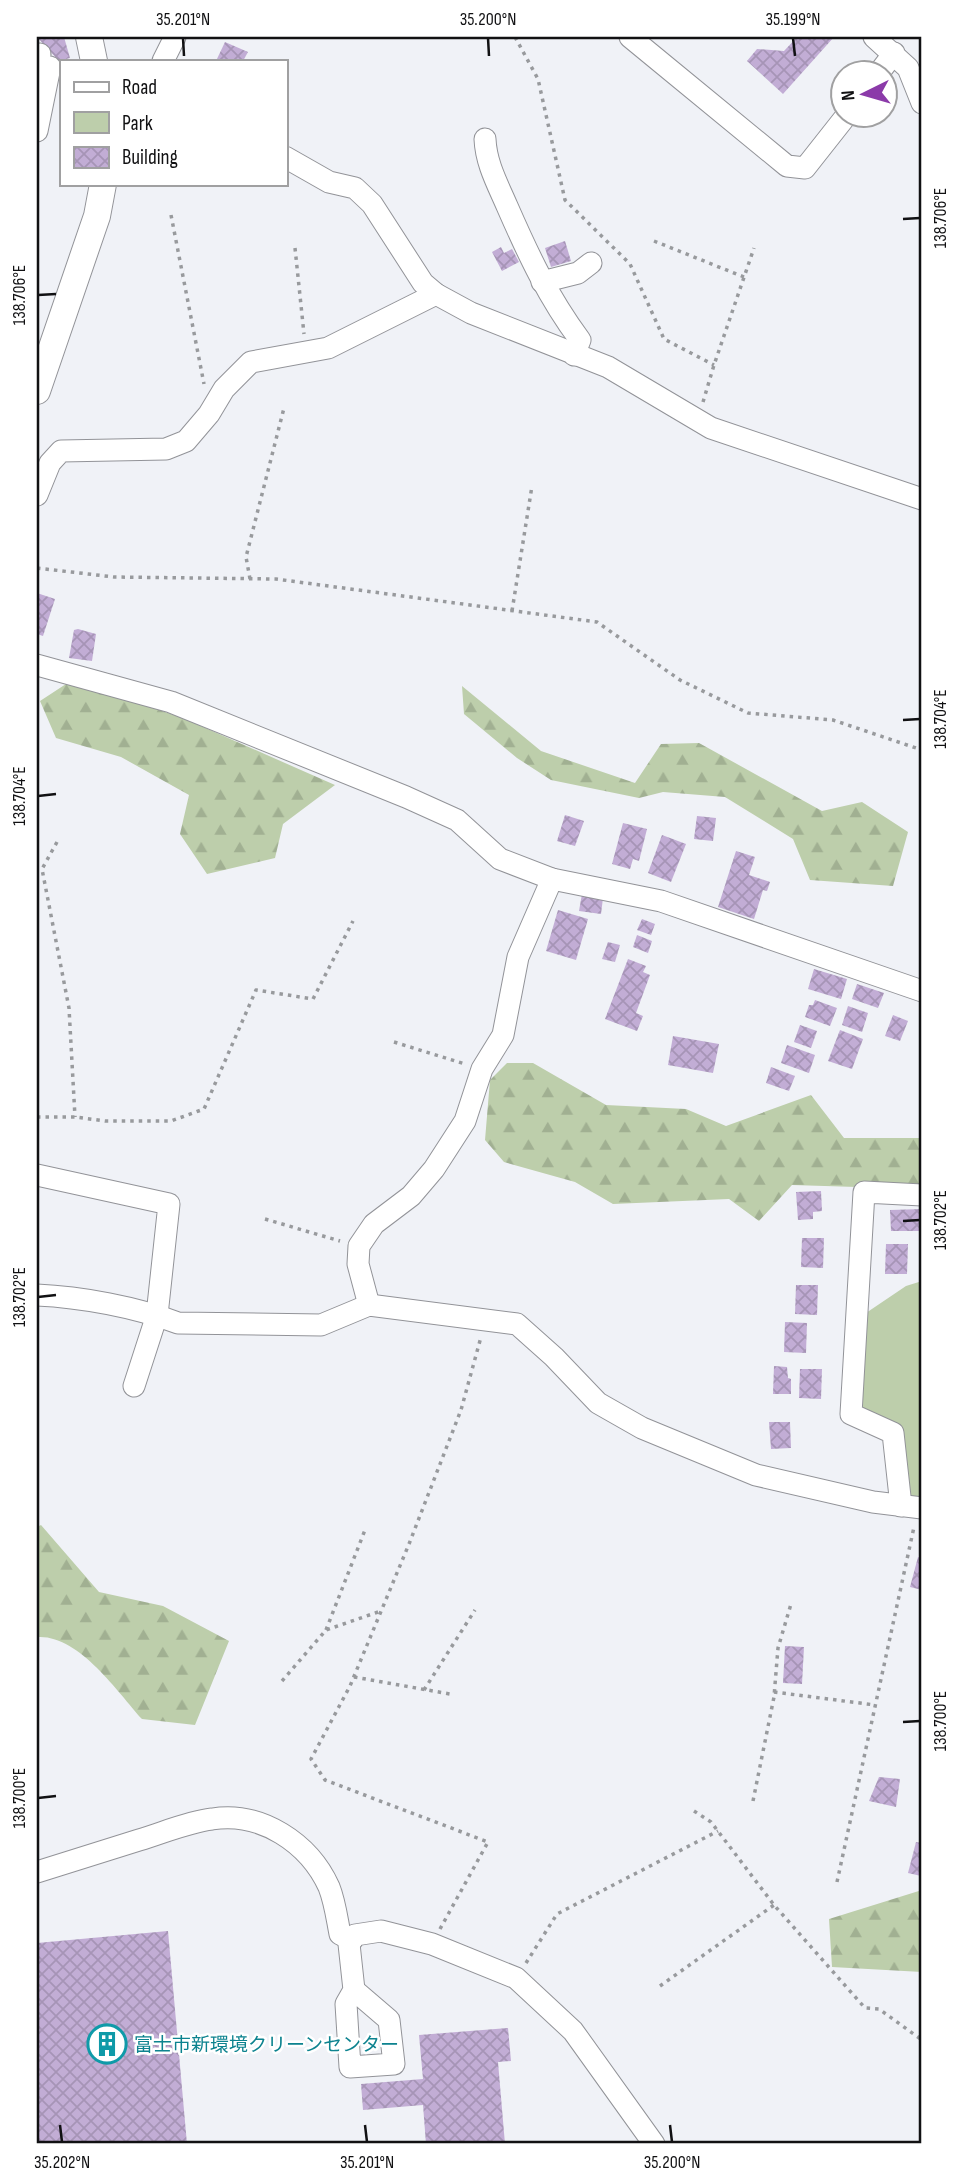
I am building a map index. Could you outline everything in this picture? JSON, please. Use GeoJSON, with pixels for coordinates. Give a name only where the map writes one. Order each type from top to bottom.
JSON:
{"type":"FeatureCollection","features":[{"type":"Feature","properties":{"kind":"main road"},"geometry":{"type":"LineString","coordinates":[[89,37],[94,60]]}},
{"type":"Feature","properties":{"kind":"main road"},"geometry":{"type":"LineString","coordinates":[[37,391],[97,216],[103,186]]}},
{"type":"Feature","properties":{"kind":"street"},"geometry":{"type":"LineString","coordinates":[[164,60],[175,37]]}},
{"type":"Feature","properties":{"kind":"street"},"geometry":{"type":"LineString","coordinates":[[630,37],[787,166],[805,168],[835,130]]}},
{"type":"Feature","properties":{"kind":"street"},"geometry":{"type":"LineString","coordinates":[[874,37],[908,68],[922,103]]}},
{"type":"Feature","properties":{"kind":"street"},"geometry":{"type":"LineString","coordinates":[[889,60],[894,53]]}},
{"type":"Feature","properties":{"kind":"street"},"geometry":{"type":"LineString","coordinates":[[38,124],[45,61]]}},
{"type":"Feature","properties":{"kind":"street"},"geometry":{"type":"LineString","coordinates":[[485,139],[486,159],[525,250],[559,312],[580,340],[574,355]]}},
{"type":"Feature","properties":{"kind":"street"},"geometry":{"type":"LineString","coordinates":[[287,158],[329,181],[355,188],[372,204],[423,283],[436,294],[471,313],[608,367],[711,428],[922,499]]}},
{"type":"Feature","properties":{"kind":"street"},"geometry":{"type":"LineString","coordinates":[[542,282],[578,273],[591,263]]}},
{"type":"Feature","properties":{"kind":"street"},"geometry":{"type":"LineString","coordinates":[[37,495],[50,463],[61,451],[166,449],[186,441],[209,414],[224,389],[251,362],[328,348],[436,294]]}},
{"type":"Feature","properties":{"kind":"street"},"geometry":{"type":"LineString","coordinates":[[37,665],[171,702],[406,797],[457,820],[500,859],[552,879],[661,901],[922,991]]}},
{"type":"Feature","properties":{"kind":"street"},"geometry":{"type":"LineString","coordinates":[[369,1305],[358,1264],[359,1246],[374,1224],[411,1196],[434,1169],[466,1121],[482,1069],[503,1035],[518,957],[552,879]]}},
{"type":"Feature","properties":{"kind":"street"},"geometry":{"type":"LineString","coordinates":[[37,1175],[169,1204],[156,1315],[134,1386]]}},
{"type":"Feature","properties":{"kind":"street"},"geometry":{"type":"LineString","coordinates":[[37,1295],[156,1315],[178,1323],[321,1325],[369,1305],[517,1324],[554,1357],[598,1404],[642,1429],[756,1475],[873,1502],[914,1507],[893,1433],[851,1414],[864,1192],[922,1195]]}},
{"type":"Feature","properties":{"kind":"street"},"geometry":{"type":"LineString","coordinates":[[37,1872],[199,1822],[234,1818],[252,1821],[269,1826],[283,1835],[300,1847],[313,1862],[330,1890],[340,1934],[352,1940]]}},
{"type":"Feature","properties":{"kind":"street"},"geometry":{"type":"LineString","coordinates":[[354,1990],[349,1944],[355,1935],[381,1931],[432,1944],[516,1978],[573,2031],[654,2144]]}},
{"type":"Feature","properties":{"kind":"path"},"geometry":{"type":"LineString","coordinates":[[515,37],[538,79],[565,200],[630,264],[664,339],[714,365]]}},
{"type":"Feature","properties":{"kind":"path"},"geometry":{"type":"LineString","coordinates":[[171,215],[209,414]]}},
{"type":"Feature","properties":{"kind":"path"},"geometry":{"type":"LineString","coordinates":[[654,241],[744,277]]}},
{"type":"Feature","properties":{"kind":"path"},"geometry":{"type":"LineString","coordinates":[[698,421],[754,247]]}},
{"type":"Feature","properties":{"kind":"path"},"geometry":{"type":"LineString","coordinates":[[295,248],[306,350]]}},
{"type":"Feature","properties":{"kind":"path"},"geometry":{"type":"LineString","coordinates":[[250,579],[246,557],[284,408]]}},
{"type":"Feature","properties":{"kind":"path"},"geometry":{"type":"LineString","coordinates":[[512,611],[532,486]]}},
{"type":"Feature","properties":{"kind":"path"},"geometry":{"type":"LineString","coordinates":[[37,568],[114,577],[276,579],[597,622],[680,680],[748,713],[832,720],[922,750]]}},
{"type":"Feature","properties":{"kind":"path"},"geometry":{"type":"LineString","coordinates":[[58,842],[42,869],[69,1008],[75,1117]]}},
{"type":"Feature","properties":{"kind":"path"},"geometry":{"type":"LineString","coordinates":[[37,1117],[171,1121],[204,1109],[256,990],[313,999],[353,921]]}},
{"type":"Feature","properties":{"kind":"path"},"geometry":{"type":"LineString","coordinates":[[394,1042],[482,1069]]}},
{"type":"Feature","properties":{"kind":"path"},"geometry":{"type":"LineString","coordinates":[[265,1219],[359,1246]]}},
{"type":"Feature","properties":{"kind":"path"},"geometry":{"type":"LineString","coordinates":[[432,1944],[488,1842],[325,1780],[311,1759],[354,1677],[461,1410],[485,1321]]}},
{"type":"Feature","properties":{"kind":"path"},"geometry":{"type":"LineString","coordinates":[[837,1882],[914,1507]]}},
{"type":"Feature","properties":{"kind":"path"},"geometry":{"type":"LineString","coordinates":[[282,1681],[326,1630],[365,1530]]}},
{"type":"Feature","properties":{"kind":"path"},"geometry":{"type":"LineString","coordinates":[[753,1801],[775,1692],[778,1648],[791,1604]]}},
{"type":"Feature","properties":{"kind":"path"},"geometry":{"type":"LineString","coordinates":[[424,1690],[475,1610]]}},
{"type":"Feature","properties":{"kind":"path"},"geometry":{"type":"LineString","coordinates":[[326,1630],[381,1611]]}},
{"type":"Feature","properties":{"kind":"path"},"geometry":{"type":"LineString","coordinates":[[354,1677],[450,1694]]}},
{"type":"Feature","properties":{"kind":"path"},"geometry":{"type":"LineString","coordinates":[[775,1692],[875,1704]]}},
{"type":"Feature","properties":{"kind":"path"},"geometry":{"type":"LineString","coordinates":[[694,1811],[711,1822],[774,1905],[865,2008],[879,2009],[922,2040]]}},
{"type":"Feature","properties":{"kind":"path"},"geometry":{"type":"LineString","coordinates":[[516,1978],[557,1914],[718,1831]]}},
{"type":"Feature","properties":{"kind":"path"},"geometry":{"type":"LineString","coordinates":[[660,1986],[774,1905]]}},
{"type":"Feature","properties":{"kind":"green space"},"geometry":{"type":"Polygon","coordinates":[[[66,684],[145,705],[185,719],[335,785],[283,824],[275,858],[207,874],[180,834],[189,795],[121,757],[56,738],[40,701],[66,684]]]}},
{"type":"Feature","properties":{"kind":"green space"},"geometry":{"type":"Polygon","coordinates":[[[462,686],[541,751],[635,783],[661,744],[699,743],[822,811],[862,802],[908,832],[893,886],[810,880],[793,839],[725,797],[663,792],[639,798],[551,780],[517,758],[464,714],[462,686]]]}},
{"type":"Feature","properties":{"kind":"green space"},"geometry":{"type":"Polygon","coordinates":[[[507,1063],[533,1063],[606,1105],[686,1109],[726,1126],[811,1095],[844,1138],[922,1138],[922,1189],[792,1185],[759,1221],[729,1199],[613,1204],[575,1182],[504,1162],[485,1140],[490,1080],[507,1063]]]}},
{"type":"Feature","properties":{"kind":"green space"},"geometry":{"type":"Polygon","coordinates":[[[922,1281],[922,1508],[906,1506],[890,1429],[851,1414],[866,1313],[906,1286],[922,1281]]]}},
{"type":"Feature","properties":{"kind":"green space"},"geometry":{"type":"Polygon","coordinates":[[[41,1525],[99,1592],[163,1606],[229,1641],[195,1725],[142,1719],[109,1680],[82,1654],[52,1639],[37,1637],[37,1527],[41,1525]]]}},
{"type":"Feature","properties":{"kind":"green space"},"geometry":{"type":"Polygon","coordinates":[[[922,1890],[922,1972],[832,1967],[829,1919],[922,1890]]]}},
{"type":"Feature","properties":{"kind":"building"},"geometry":{"type":"Polygon","coordinates":[[[37,37],[64,37],[70,58],[59,61],[37,37]]]}},
{"type":"Feature","properties":{"kind":"building"},"geometry":{"type":"Polygon","coordinates":[[[797,37],[834,37],[783,94],[747,61],[757,49],[784,51],[797,37]]]}},
{"type":"Feature","properties":{"kind":"building"},"geometry":{"type":"Polygon","coordinates":[[[225,42],[248,52],[244,60],[216,60],[225,42]]]}},
{"type":"Feature","properties":{"kind":"building"},"geometry":{"type":"Polygon","coordinates":[[[565,241],[571,261],[551,267],[545,248],[565,241]]]}},
{"type":"Feature","properties":{"kind":"building"},"geometry":{"type":"Polygon","coordinates":[[[501,247],[504,253],[512,249],[519,262],[502,271],[492,252],[501,247]]]}},
{"type":"Feature","properties":{"kind":"building"},"geometry":{"type":"Polygon","coordinates":[[[37,593],[55,599],[43,636],[37,634],[37,593]]]}},
{"type":"Feature","properties":{"kind":"building"},"geometry":{"type":"Polygon","coordinates":[[[74,630],[96,634],[92,661],[69,658],[74,630]]]}},
{"type":"Feature","properties":{"kind":"building"},"geometry":{"type":"Polygon","coordinates":[[[565,815],[584,821],[575,846],[557,841],[565,815]]]}},
{"type":"Feature","properties":{"kind":"building"},"geometry":{"type":"Polygon","coordinates":[[[697,816],[716,818],[713,841],[694,839],[697,816]]]}},
{"type":"Feature","properties":{"kind":"building"},"geometry":{"type":"Polygon","coordinates":[[[623,823],[647,829],[639,861],[633,859],[630,869],[612,864],[623,823]]]}},
{"type":"Feature","properties":{"kind":"building"},"geometry":{"type":"Polygon","coordinates":[[[662,835],[686,844],[671,882],[648,873],[662,835]]]}},
{"type":"Feature","properties":{"kind":"building"},"geometry":{"type":"Polygon","coordinates":[[[736,851],[755,857],[749,875],[770,882],[767,891],[763,890],[754,919],[718,907],[736,851]]]}},
{"type":"Feature","properties":{"kind":"building"},"geometry":{"type":"Polygon","coordinates":[[[582,894],[603,898],[601,914],[579,911],[582,894]]]}},
{"type":"Feature","properties":{"kind":"building"},"geometry":{"type":"Polygon","coordinates":[[[558,910],[588,919],[576,960],[546,951],[558,910]]]}},
{"type":"Feature","properties":{"kind":"building"},"geometry":{"type":"Polygon","coordinates":[[[642,919],[655,924],[651,935],[637,930],[642,919]]]}},
{"type":"Feature","properties":{"kind":"building"},"geometry":{"type":"Polygon","coordinates":[[[637,935],[652,941],[648,953],[633,947],[637,935]]]}},
{"type":"Feature","properties":{"kind":"building"},"geometry":{"type":"Polygon","coordinates":[[[608,942],[620,945],[615,962],[602,959],[608,942]]]}},
{"type":"Feature","properties":{"kind":"building"},"geometry":{"type":"Polygon","coordinates":[[[628,959],[646,966],[643,972],[650,975],[636,1013],[643,1016],[637,1031],[605,1019],[628,959]]]}},
{"type":"Feature","properties":{"kind":"building"},"geometry":{"type":"Polygon","coordinates":[[[814,969],[847,979],[841,999],[808,989],[814,969]]]}},
{"type":"Feature","properties":{"kind":"building"},"geometry":{"type":"Polygon","coordinates":[[[857,984],[884,993],[878,1008],[852,999],[857,984]]]}},
{"type":"Feature","properties":{"kind":"building"},"geometry":{"type":"Polygon","coordinates":[[[815,1000],[837,1008],[830,1026],[805,1017],[809,1005],[813,1005],[815,1000]]]}},
{"type":"Feature","properties":{"kind":"building"},"geometry":{"type":"Polygon","coordinates":[[[848,1006],[868,1013],[862,1032],[842,1025],[848,1006]]]}},
{"type":"Feature","properties":{"kind":"building"},"geometry":{"type":"Polygon","coordinates":[[[893,1015],[908,1021],[900,1041],[885,1036],[893,1015]]]}},
{"type":"Feature","properties":{"kind":"building"},"geometry":{"type":"Polygon","coordinates":[[[800,1025],[817,1031],[811,1048],[794,1042],[800,1025]]]}},
{"type":"Feature","properties":{"kind":"building"},"geometry":{"type":"Polygon","coordinates":[[[840,1030],[863,1039],[852,1069],[828,1061],[840,1030]]]}},
{"type":"Feature","properties":{"kind":"building"},"geometry":{"type":"Polygon","coordinates":[[[673,1036],[719,1044],[713,1073],[668,1065],[673,1036]]]}},
{"type":"Feature","properties":{"kind":"building"},"geometry":{"type":"Polygon","coordinates":[[[787,1045],[815,1055],[809,1073],[781,1063],[787,1045]]]}},
{"type":"Feature","properties":{"kind":"building"},"geometry":{"type":"Polygon","coordinates":[[[771,1067],[795,1076],[789,1091],[766,1083],[771,1067]]]}},
{"type":"Feature","properties":{"kind":"building"},"geometry":{"type":"Polygon","coordinates":[[[821,1191],[822,1211],[813,1212],[813,1219],[798,1220],[796,1192],[821,1191]]]}},
{"type":"Feature","properties":{"kind":"building"},"geometry":{"type":"Polygon","coordinates":[[[922,1209],[922,1231],[891,1231],[890,1210],[922,1209]]]}},
{"type":"Feature","properties":{"kind":"building"},"geometry":{"type":"Polygon","coordinates":[[[802,1238],[824,1238],[823,1268],[801,1267],[802,1238]]]}},
{"type":"Feature","properties":{"kind":"building"},"geometry":{"type":"Polygon","coordinates":[[[886,1244],[908,1244],[907,1274],[885,1274],[886,1244]]]}},
{"type":"Feature","properties":{"kind":"building"},"geometry":{"type":"Polygon","coordinates":[[[796,1285],[818,1285],[817,1315],[795,1314],[796,1285]]]}},
{"type":"Feature","properties":{"kind":"building"},"geometry":{"type":"Polygon","coordinates":[[[785,1322],[807,1323],[806,1353],[784,1352],[785,1322]]]}},
{"type":"Feature","properties":{"kind":"building"},"geometry":{"type":"Polygon","coordinates":[[[774,1366],[787,1367],[788,1378],[791,1379],[791,1394],[773,1394],[774,1366]]]}},
{"type":"Feature","properties":{"kind":"building"},"geometry":{"type":"Polygon","coordinates":[[[800,1369],[822,1369],[821,1399],[799,1398],[800,1369]]]}},
{"type":"Feature","properties":{"kind":"building"},"geometry":{"type":"Polygon","coordinates":[[[769,1422],[790,1422],[791,1448],[771,1449],[769,1422]]]}},
{"type":"Feature","properties":{"kind":"building"},"geometry":{"type":"Polygon","coordinates":[[[918,1557],[922,1558],[922,1590],[910,1587],[918,1557]]]}},
{"type":"Feature","properties":{"kind":"building"},"geometry":{"type":"Polygon","coordinates":[[[785,1646],[804,1647],[802,1684],[783,1683],[785,1646]]]}},
{"type":"Feature","properties":{"kind":"building"},"geometry":{"type":"Polygon","coordinates":[[[879,1777],[900,1779],[896,1807],[869,1801],[879,1777]]]}},
{"type":"Feature","properties":{"kind":"building"},"geometry":{"type":"Polygon","coordinates":[[[916,1842],[922,1843],[921,1876],[908,1873],[916,1842]]]}},
{"type":"Feature","properties":{"kind":"building","name":"富士市新環境クリーンセンター"},"geometry":{"type":"Polygon","coordinates":[[[168,1931],[187,2144],[37,2144],[37,1943],[168,1931]]]}},
{"type":"Feature","properties":{"kind":"building"},"geometry":{"type":"Polygon","coordinates":[[[508,2028],[511,2061],[498,2062],[505,2144],[426,2144],[423,2105],[363,2110],[361,2084],[423,2079],[419,2035],[508,2028]]]}},
{"type":"Feature","properties":{"kind":"place","name":"富士市新環境クリーンセンター"},"geometry":{"type":"Point","coordinates":[107,2044]}}]}
